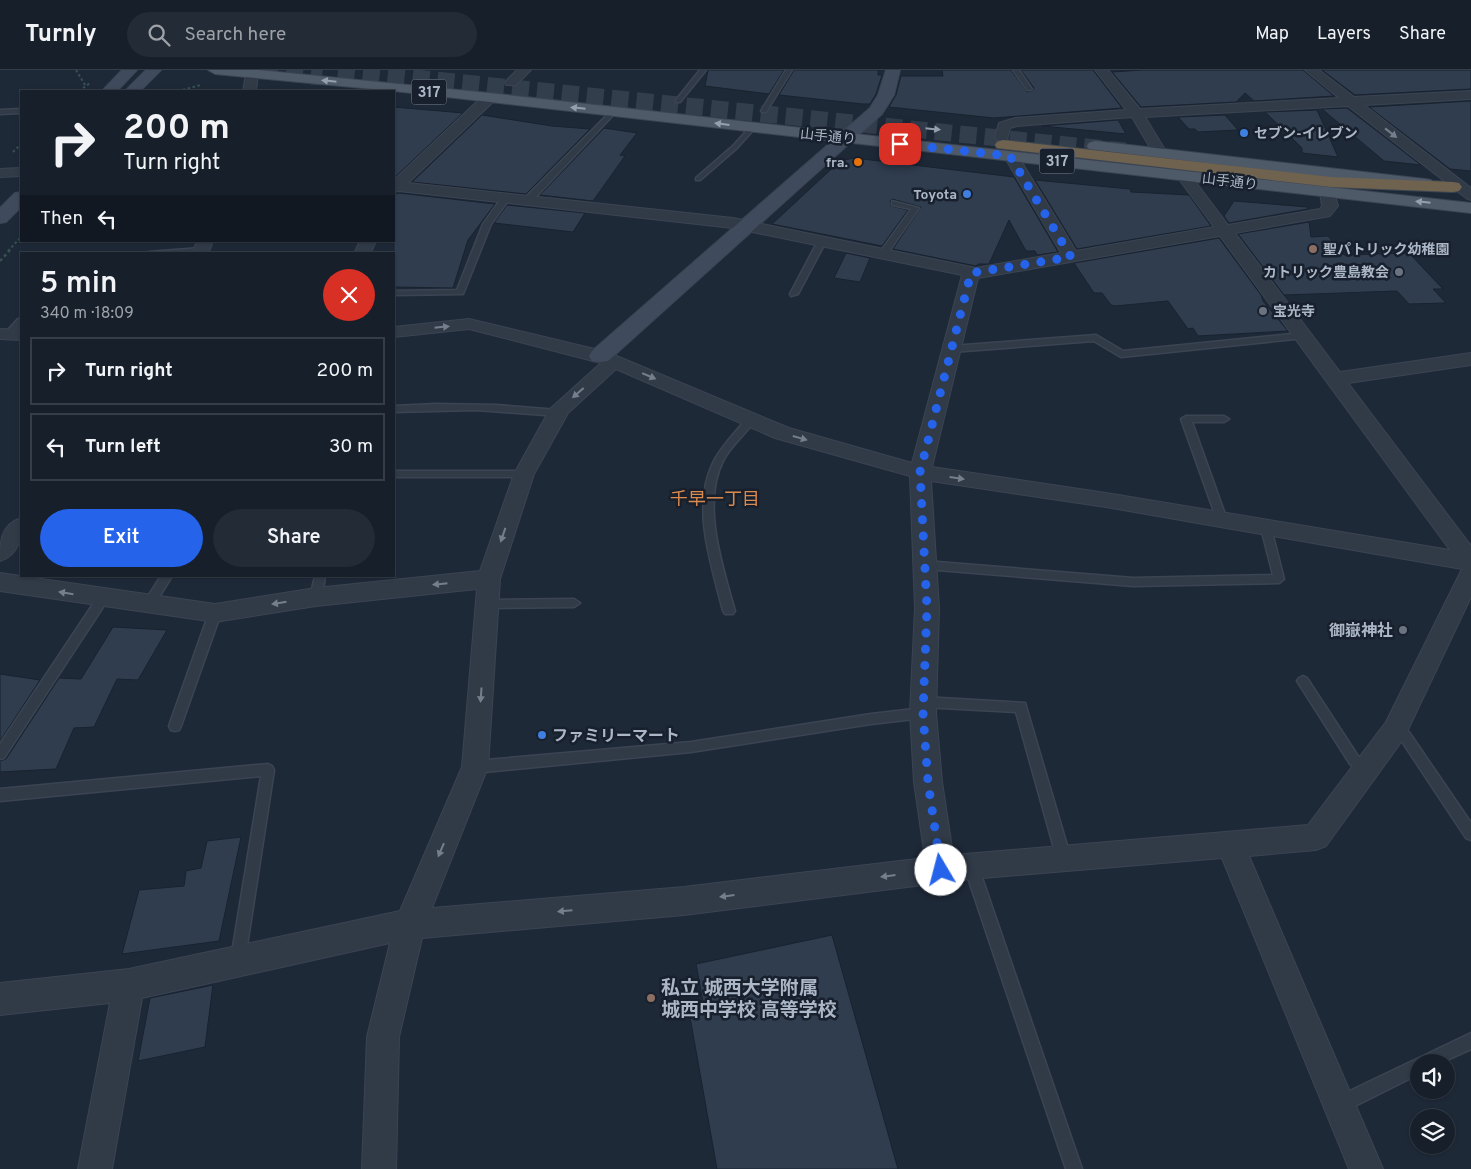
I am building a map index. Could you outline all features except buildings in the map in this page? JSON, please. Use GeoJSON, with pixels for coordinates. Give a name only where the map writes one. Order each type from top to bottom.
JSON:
{"type":"FeatureCollection","features":[{"type":"Feature","properties":{"kind":"highway"},"geometry":{"type":"LineString","coordinates":[[1005,146],[1331,182],[1464,190]]}},
{"type":"Feature","properties":{"kind":"main road","name":"山手通り"},"geometry":{"type":"LineString","coordinates":[[214,70],[489,98],[752,128],[844,129],[1005,146],[1183,175],[1471,208]]}},
{"type":"Feature","properties":{"kind":"main road"},"geometry":{"type":"LineString","coordinates":[[492,80],[511,82],[527,77]]}},
{"type":"Feature","properties":{"kind":"main road"},"geometry":{"type":"LineString","coordinates":[[659,99],[697,104]]}},
{"type":"Feature","properties":{"kind":"main road","name":"山手通り"},"geometry":{"type":"LineString","coordinates":[[745,109],[784,113]]}},
{"type":"Feature","properties":{"kind":"main road"},"geometry":{"type":"LineString","coordinates":[[752,128],[764,111]]}},
{"type":"Feature","properties":{"kind":"main road","name":"山手通り"},"geometry":{"type":"LineString","coordinates":[[844,129],[863,122],[882,124]]}},
{"type":"Feature","properties":{"kind":"main road","name":"山手通り"},"geometry":{"type":"LineString","coordinates":[[984,134],[1005,146],[1160,153],[1464,190]]}},
{"type":"Feature","properties":{"kind":"street"},"geometry":{"type":"LineString","coordinates":[[110,90],[130,70]]}},
{"type":"Feature","properties":{"kind":"street"},"geometry":{"type":"LineString","coordinates":[[133,90],[154,70]]}},
{"type":"Feature","properties":{"kind":"street"},"geometry":{"type":"LineString","coordinates":[[863,122],[876,111],[886,95],[893,70]]}},
{"type":"Feature","properties":{"kind":"street"},"geometry":{"type":"LineString","coordinates":[[1101,70],[1136,112],[1160,153]]}},
{"type":"Feature","properties":{"kind":"street"},"geometry":{"type":"LineString","coordinates":[[1311,70],[1464,190]]}},
{"type":"Feature","properties":{"kind":"street"},"geometry":{"type":"LineString","coordinates":[[249,90],[252,74]]}},
{"type":"Feature","properties":{"kind":"street"},"geometry":{"type":"LineString","coordinates":[[1071,257],[1005,146],[1004,126],[1015,122],[1136,112],[1353,103],[1471,95]]}},
{"type":"Feature","properties":{"kind":"street"},"geometry":{"type":"LineString","coordinates":[[395,185],[489,98]]}},
{"type":"Feature","properties":{"kind":"street"},"geometry":{"type":"LineString","coordinates":[[378,1169],[383,1037],[410,924],[475,767],[488,591],[524,474],[560,409],[607,359],[747,226],[844,129]]}},
{"type":"Feature","properties":{"kind":"street"},"geometry":{"type":"LineString","coordinates":[[0,173],[20,172]]}},
{"type":"Feature","properties":{"kind":"street"},"geometry":{"type":"LineString","coordinates":[[1183,175],[1471,562]]}},
{"type":"Feature","properties":{"kind":"street"},"geometry":{"type":"LineString","coordinates":[[0,198],[20,179]]}},
{"type":"Feature","properties":{"kind":"street"},"geometry":{"type":"LineString","coordinates":[[395,186],[747,226],[971,273],[1325,214],[1330,206],[1328,192]]}},
{"type":"Feature","properties":{"kind":"street"},"geometry":{"type":"LineString","coordinates":[[0,218],[20,198]]}},
{"type":"Feature","properties":{"kind":"street"},"geometry":{"type":"LineString","coordinates":[[941,870],[928,782],[923,708],[927,608],[920,472],[971,273]]}},
{"type":"Feature","properties":{"kind":"street"},"geometry":{"type":"LineString","coordinates":[[395,332],[468,324],[607,359],[782,432],[920,472],[1471,562]]}},
{"type":"Feature","properties":{"kind":"street"},"geometry":{"type":"LineString","coordinates":[[1334,380],[1471,359]]}},
{"type":"Feature","properties":{"kind":"street"},"geometry":{"type":"LineString","coordinates":[[0,553],[20,527]]}},
{"type":"Feature","properties":{"kind":"street"},"geometry":{"type":"LineString","coordinates":[[0,999],[129,985],[410,924],[684,901],[972,866],[1316,837],[1395,730],[1471,577],[1471,573]]}},
{"type":"Feature","properties":{"kind":"street"},"geometry":{"type":"LineString","coordinates":[[0,582],[216,613],[318,586],[488,591]]}},
{"type":"Feature","properties":{"kind":"street"},"geometry":{"type":"LineString","coordinates":[[1230,844],[1366,1169]]}},
{"type":"Feature","properties":{"kind":"street"},"geometry":{"type":"LineString","coordinates":[[95,1169],[129,985]]}},
{"type":"Feature","properties":{"kind":"lane"},"geometry":{"type":"LineString","coordinates":[[678,102],[703,70]]}},
{"type":"Feature","properties":{"kind":"lane"},"geometry":{"type":"LineString","coordinates":[[764,111],[789,70]]}},
{"type":"Feature","properties":{"kind":"lane"},"geometry":{"type":"LineString","coordinates":[[1016,70],[1029,89]]}},
{"type":"Feature","properties":{"kind":"lane"},"geometry":{"type":"LineString","coordinates":[[0,112],[20,111]]}},
{"type":"Feature","properties":{"kind":"lane"},"geometry":{"type":"LineString","coordinates":[[528,200],[613,112]]}},
{"type":"Feature","properties":{"kind":"lane"},"geometry":{"type":"LineString","coordinates":[[698,180],[735,147],[752,128]]}},
{"type":"Feature","properties":{"kind":"lane"},"geometry":{"type":"LineString","coordinates":[[395,293],[460,292],[486,224],[506,198]]}},
{"type":"Feature","properties":{"kind":"lane"},"geometry":{"type":"LineString","coordinates":[[882,255],[915,208],[895,203]]}},
{"type":"Feature","properties":{"kind":"lane"},"geometry":{"type":"LineString","coordinates":[[794,294],[821,243]]}},
{"type":"Feature","properties":{"kind":"lane"},"geometry":{"type":"LineString","coordinates":[[167,252],[202,248]]}},
{"type":"Feature","properties":{"kind":"lane"},"geometry":{"type":"LineString","coordinates":[[10,335],[20,322]]}},
{"type":"Feature","properties":{"kind":"lane"},"geometry":{"type":"LineString","coordinates":[[952,349],[1096,338],[1121,354],[1302,336]]}},
{"type":"Feature","properties":{"kind":"lane"},"geometry":{"type":"LineString","coordinates":[[395,409],[451,405],[497,406],[558,414]]}},
{"type":"Feature","properties":{"kind":"lane"},"geometry":{"type":"LineString","coordinates":[[729,611],[712,539],[710,494],[716,464],[751,419]]}},
{"type":"Feature","properties":{"kind":"lane"},"geometry":{"type":"LineString","coordinates":[[1222,520],[1186,419],[1224,419]]}},
{"type":"Feature","properties":{"kind":"lane"},"geometry":{"type":"LineString","coordinates":[[395,474],[524,474]]}},
{"type":"Feature","properties":{"kind":"lane"},"geometry":{"type":"LineString","coordinates":[[925,565],[1133,582],[1279,580],[1266,528]]}},
{"type":"Feature","properties":{"kind":"lane"},"geometry":{"type":"LineString","coordinates":[[149,604],[166,577]]}},
{"type":"Feature","properties":{"kind":"lane"},"geometry":{"type":"LineString","coordinates":[[488,591],[574,603]]}},
{"type":"Feature","properties":{"kind":"lane"},"geometry":{"type":"LineString","coordinates":[[0,754],[103,598]]}},
{"type":"Feature","properties":{"kind":"lane"},"geometry":{"type":"LineString","coordinates":[[175,726],[216,613]]}},
{"type":"Feature","properties":{"kind":"lane"},"geometry":{"type":"LineString","coordinates":[[1303,681],[1354,760],[1367,768]]}},
{"type":"Feature","properties":{"kind":"lane"},"geometry":{"type":"LineString","coordinates":[[475,767],[691,747],[871,719],[923,708],[1021,707],[1064,859]]}},
{"type":"Feature","properties":{"kind":"lane"},"geometry":{"type":"LineString","coordinates":[[1395,730],[1405,736],[1471,834]]}},
{"type":"Feature","properties":{"kind":"lane"},"geometry":{"type":"LineString","coordinates":[[0,795],[268,770],[238,961]]}},
{"type":"Feature","properties":{"kind":"lane"},"geometry":{"type":"LineString","coordinates":[[972,866],[1074,1169]]}},
{"type":"Feature","properties":{"kind":"lane"},"geometry":{"type":"LineString","coordinates":[[1443,1054],[1471,1041]]}},
{"type":"Feature","properties":{"kind":"lane"},"geometry":{"type":"LineString","coordinates":[[1339,1105],[1410,1070]]}},
{"type":"Feature","properties":{"kind":"path"},"geometry":{"type":"LineString","coordinates":[[76,70],[85,85]]}},
{"type":"Feature","properties":{"kind":"path"},"geometry":{"type":"LineString","coordinates":[[182,90],[202,85]]}},
{"type":"Feature","properties":{"kind":"path"},"geometry":{"type":"LineString","coordinates":[[0,261],[20,238]]}},
{"type":"Feature","properties":{"kind":"tunnel"},"geometry":{"type":"LineString","coordinates":[[261,70],[322,77]]}},
{"type":"Feature","properties":{"kind":"tunnel"},"geometry":{"type":"LineString","coordinates":[[338,70],[1125,151]]}},
{"type":"Feature","properties":{"kind":"place","name":"セブン-イレブン"},"geometry":{"type":"Point","coordinates":[1244,133]}},
{"type":"Feature","properties":{"kind":"place","name":"fra."},"geometry":{"type":"Point","coordinates":[858,162]}},
{"type":"Feature","properties":{"kind":"place","name":"Toyota"},"geometry":{"type":"Point","coordinates":[967,194]}},
{"type":"Feature","properties":{"kind":"place","name":"聖パトリック幼稚園"},"geometry":{"type":"Point","coordinates":[1313,249]}},
{"type":"Feature","properties":{"kind":"place","name":"カトリック豊島教会"},"geometry":{"type":"Point","coordinates":[1399,272]}},
{"type":"Feature","properties":{"kind":"place","name":"宝光寺"},"geometry":{"type":"Point","coordinates":[1263,311]}},
{"type":"Feature","properties":{"kind":"place","name":"御嶽神社"},"geometry":{"type":"Point","coordinates":[1403,630]}},
{"type":"Feature","properties":{"kind":"place","name":"ファミリーマート"},"geometry":{"type":"Point","coordinates":[542,735]}},
{"type":"Feature","properties":{"kind":"place","name":"私立 城西大学附属 城西中学校 高等学校"},"geometry":{"type":"Point","coordinates":[651,998]}},
{"type":"Feature","properties":{"kind":"district","name":"千早一丁目"},"geometry":{"type":"Point","coordinates":[715,499]}},
{"type":"Feature","properties":{"kind":"route"},"geometry":{"type":"LineString","coordinates":[[900,144],[1010,156],[1071,257],[971,273],[920,472],[927,608],[923,713],[928,782],[941,870]]}}]}
